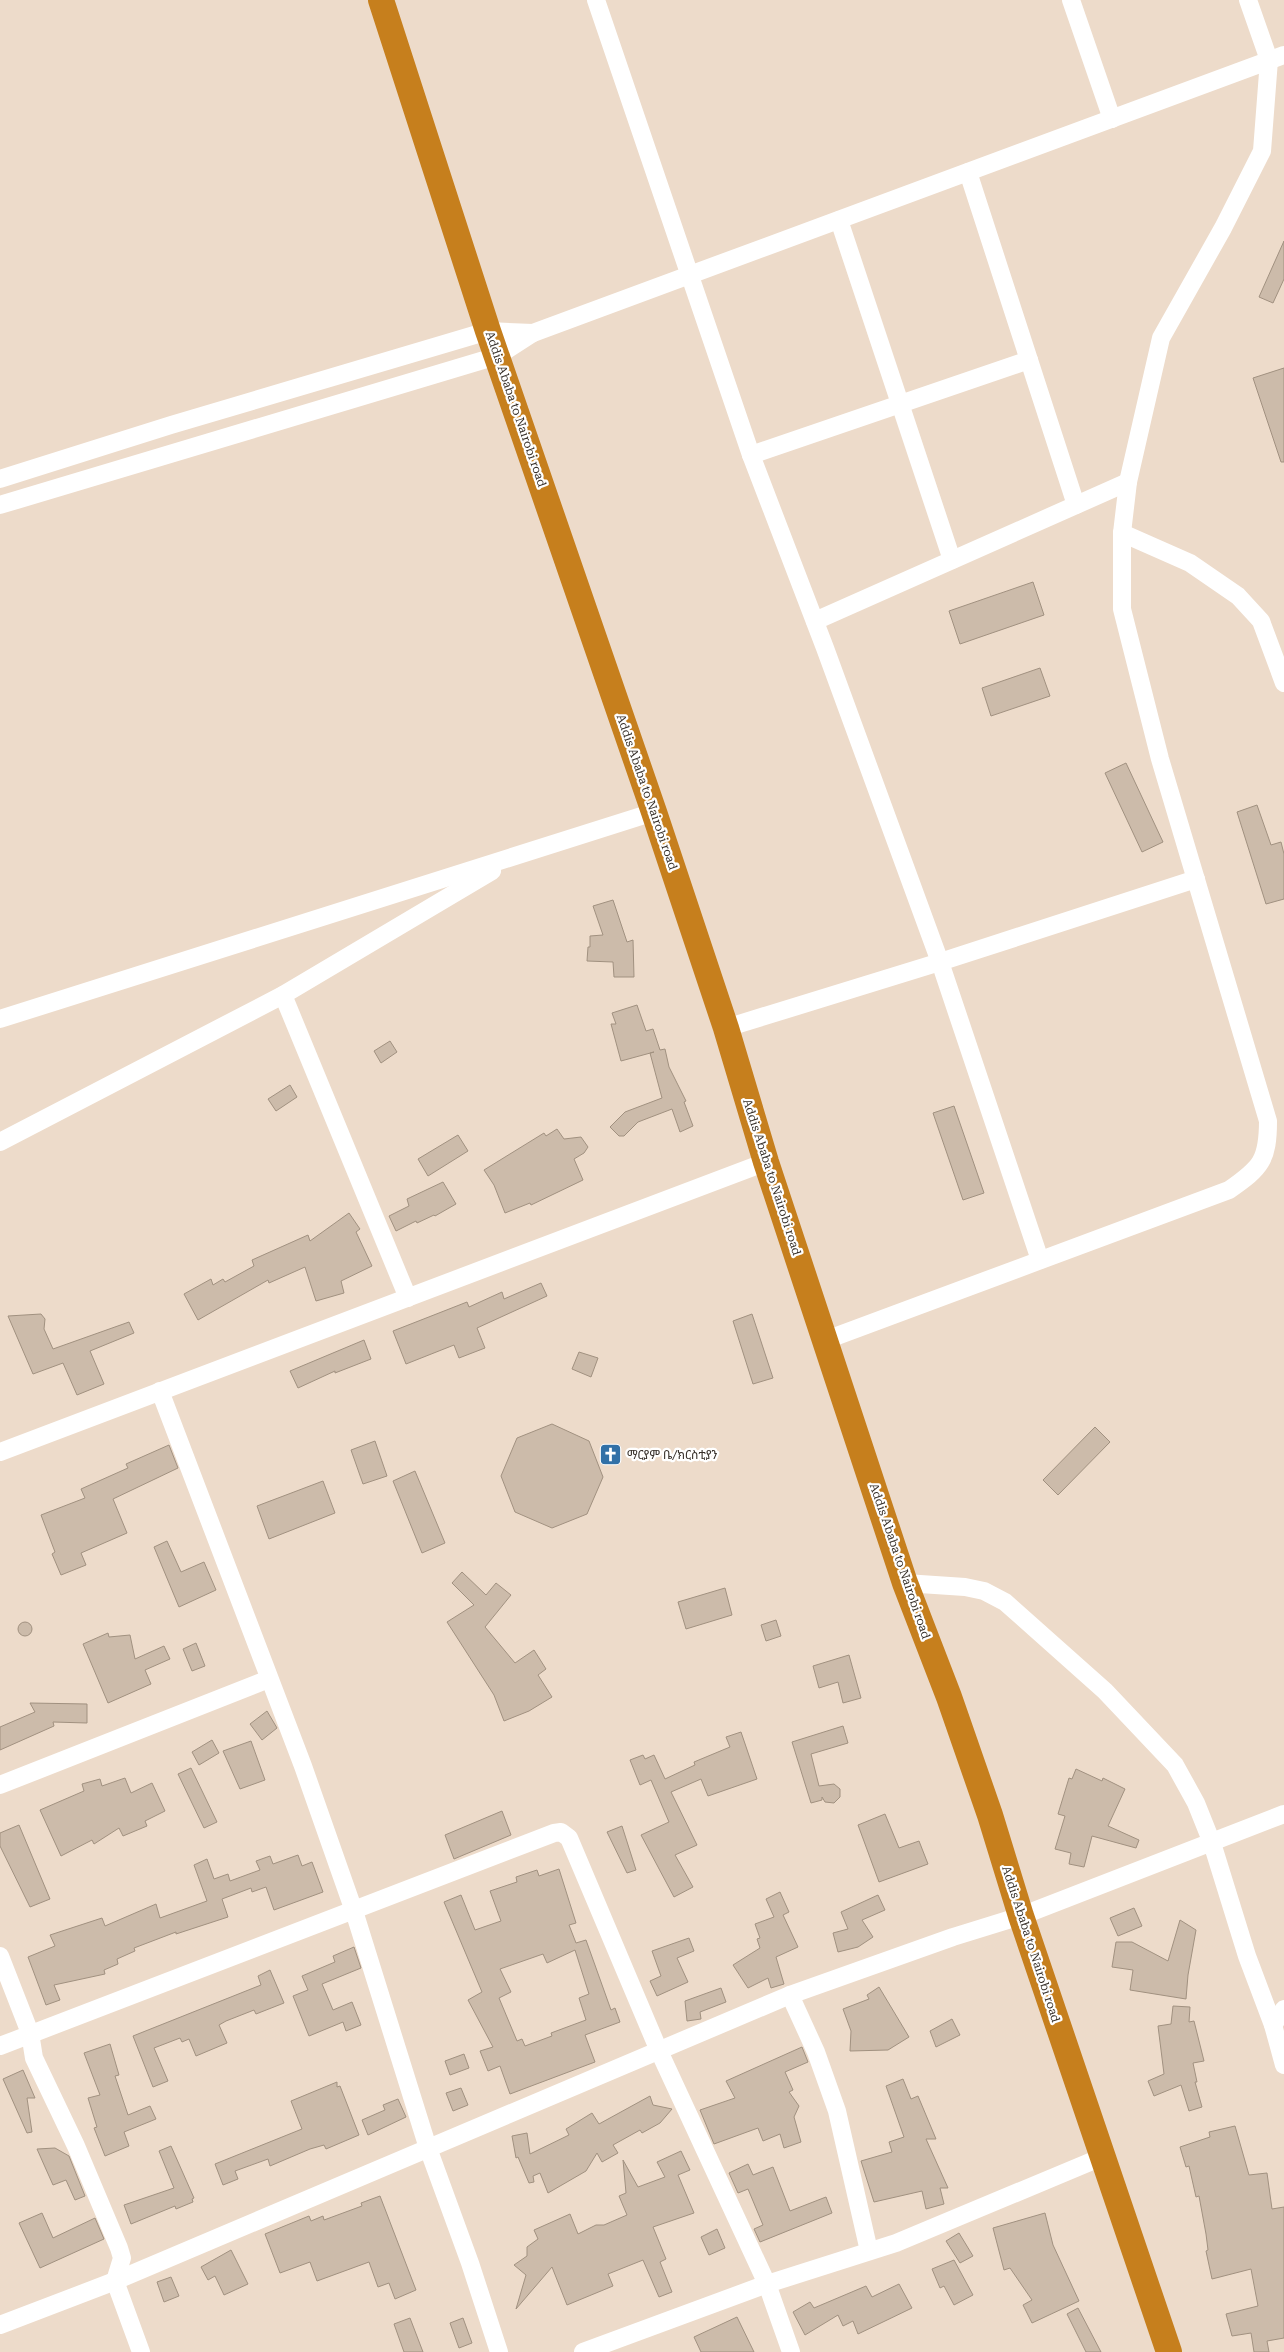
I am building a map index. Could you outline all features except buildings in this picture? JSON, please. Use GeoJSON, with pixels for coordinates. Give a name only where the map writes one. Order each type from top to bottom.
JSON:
{"type":"FeatureCollection","features":[{"type":"Feature","properties":{"kind":"highway","name":"Addis Ababa to Nairobi road"},"geometry":{"type":"LineString","coordinates":[[381,0],[488,331],[654,812],[726,1028],[766,1162],[905,1583],[958,1724],[1168,2352]]}},
{"type":"Feature","properties":{"kind":"street"},"geometry":{"type":"LineString","coordinates":[[596,0],[688,276],[751,455],[940,962],[1040,1260]]}},
{"type":"Feature","properties":{"kind":"street"},"geometry":{"type":"LineString","coordinates":[[1071,0],[1112,118]]}},
{"type":"Feature","properties":{"kind":"street"},"geometry":{"type":"LineString","coordinates":[[826,1340],[1229,1190],[1252,1174],[1268,1148],[1268,1121],[1160,759],[1122,609],[1122,533],[1128,482],[1160,338],[1223,228],[1262,151],[1276,58],[1248,0]]}},
{"type":"Feature","properties":{"kind":"street"},"geometry":{"type":"LineString","coordinates":[[0,505],[498,356],[533,333],[1276,58]]}},
{"type":"Feature","properties":{"kind":"street"},"geometry":{"type":"LineString","coordinates":[[968,172],[1076,505]]}},
{"type":"Feature","properties":{"kind":"street"},"geometry":{"type":"LineString","coordinates":[[839,220],[952,560]]}},
{"type":"Feature","properties":{"kind":"street"},"geometry":{"type":"LineString","coordinates":[[0,479],[171,425],[488,331],[533,333]]}},
{"type":"Feature","properties":{"kind":"street"},"geometry":{"type":"LineString","coordinates":[[751,455],[1029,360]]}},
{"type":"Feature","properties":{"kind":"street"},"geometry":{"type":"LineString","coordinates":[[814,621],[1128,482]]}},
{"type":"Feature","properties":{"kind":"street"},"geometry":{"type":"LineString","coordinates":[[1122,533],[1190,563],[1238,596],[1261,621],[1284,683]]}},
{"type":"Feature","properties":{"kind":"street"},"geometry":{"type":"LineString","coordinates":[[0,1019],[654,812]]}},
{"type":"Feature","properties":{"kind":"street"},"geometry":{"type":"LineString","coordinates":[[0,1142],[284,995],[518,855]]}},
{"type":"Feature","properties":{"kind":"street"},"geometry":{"type":"LineString","coordinates":[[726,1028],[940,962],[1196,879]]}},
{"type":"Feature","properties":{"kind":"street"},"geometry":{"type":"LineString","coordinates":[[284,995],[408,1298]]}},
{"type":"Feature","properties":{"kind":"street"},"geometry":{"type":"LineString","coordinates":[[0,1452],[766,1162]]}},
{"type":"Feature","properties":{"kind":"street"},"geometry":{"type":"LineString","coordinates":[[160,1391],[303,1766],[354,1911],[428,2148],[467,2255],[499,2352]]}},
{"type":"Feature","properties":{"kind":"street"},"geometry":{"type":"LineString","coordinates":[[905,1583],[965,1587],[984,1592],[1005,1602],[1105,1691],[1175,1765],[1196,1803],[1212,1843],[1247,1956],[1273,2025],[1284,2065]]}},
{"type":"Feature","properties":{"kind":"street"},"geometry":{"type":"LineString","coordinates":[[0,1785],[269,1679]]}},
{"type":"Feature","properties":{"kind":"street"},"geometry":{"type":"LineString","coordinates":[[0,2325],[115,2281],[790,1995],[953,1937],[1022,1916],[1284,1814]]}},
{"type":"Feature","properties":{"kind":"street"},"geometry":{"type":"LineString","coordinates":[[0,2046],[560,1832],[569,1838],[659,2051],[767,2284],[791,2352]]}},
{"type":"Feature","properties":{"kind":"street"},"geometry":{"type":"LineString","coordinates":[[0,1956],[30,2033],[34,2058],[76,2146],[119,2248],[122,2258],[115,2281],[141,2352]]}},
{"type":"Feature","properties":{"kind":"street"},"geometry":{"type":"LineString","coordinates":[[790,1995],[816,2052],[837,2111],[869,2252]]}},
{"type":"Feature","properties":{"kind":"street"},"geometry":{"type":"LineString","coordinates":[[1273,2025],[1284,2009]]}},
{"type":"Feature","properties":{"kind":"street"},"geometry":{"type":"LineString","coordinates":[[583,2352],[767,2284],[905,2239],[1102,2157]]}},
{"type":"Feature","properties":{"kind":"place","name":"ማርያም ቤ/ክርስቲያን"},"geometry":{"type":"Point","coordinates":[611,1455]}}]}
